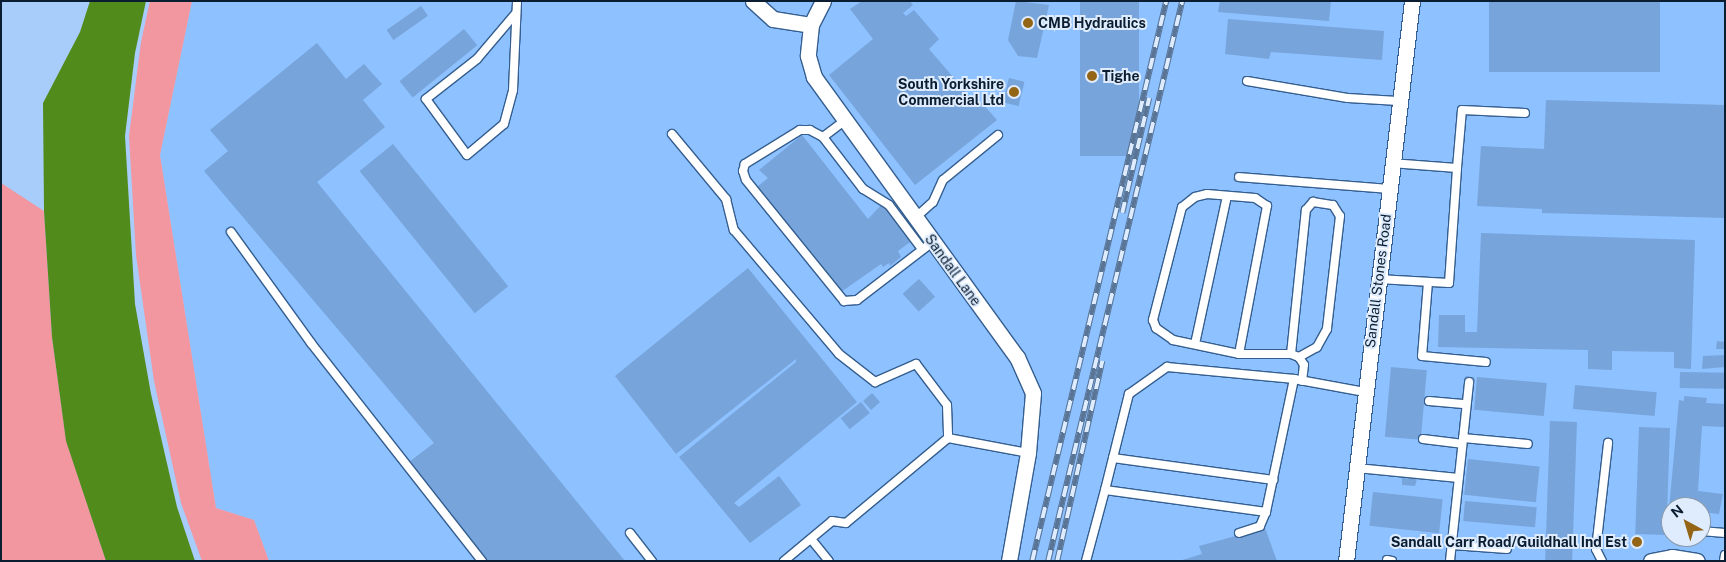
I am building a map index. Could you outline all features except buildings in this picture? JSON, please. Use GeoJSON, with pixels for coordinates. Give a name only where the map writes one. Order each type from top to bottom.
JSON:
{"type":"FeatureCollection","features":[{"type":"Feature","properties":{"kind":"street"},"geometry":{"type":"LineString","coordinates":[[753,1],[773,19],[811,25]]}},
{"type":"Feature","properties":{"kind":"street","name":"Sandall Lane"},"geometry":{"type":"LineString","coordinates":[[823,1],[811,25],[808,56],[814,78],[915,218],[927,245],[1026,372],[1033,393],[1028,453],[1009,561]]}},
{"type":"Feature","properties":{"kind":"street","name":"Sandall Stones Road"},"geometry":{"type":"LineString","coordinates":[[1346,561],[1398,102],[1412,1]]}},
{"type":"Feature","properties":{"kind":"street"},"geometry":{"type":"LineString","coordinates":[[1651,561],[1672,557],[1697,561]]}},
{"type":"Feature","properties":{"kind":"lane"},"geometry":{"type":"LineString","coordinates":[[516,13],[477,59],[426,99],[467,156],[504,124],[513,90],[517,1]]}},
{"type":"Feature","properties":{"kind":"lane"},"geometry":{"type":"LineString","coordinates":[[1247,81],[1348,98],[1398,102]]}},
{"type":"Feature","properties":{"kind":"lane"},"geometry":{"type":"LineString","coordinates":[[1378,279],[1449,283],[1462,110],[1525,113]]}},
{"type":"Feature","properties":{"kind":"lane"},"geometry":{"type":"LineString","coordinates":[[823,138],[844,121]]}},
{"type":"Feature","properties":{"kind":"lane"},"geometry":{"type":"LineString","coordinates":[[800,130],[810,130],[823,138],[863,189],[889,205],[927,245],[857,300],[848,303],[840,297],[746,180],[743,171],[748,160],[800,130]]}},
{"type":"Feature","properties":{"kind":"lane"},"geometry":{"type":"LineString","coordinates":[[672,134],[726,199],[734,230],[839,354],[875,382],[916,364],[947,405],[948,438]]}},
{"type":"Feature","properties":{"kind":"lane"},"geometry":{"type":"LineString","coordinates":[[915,218],[933,202],[943,180],[998,135]]}},
{"type":"Feature","properties":{"kind":"lane"},"geometry":{"type":"LineString","coordinates":[[1392,163],[1457,168]]}},
{"type":"Feature","properties":{"kind":"lane"},"geometry":{"type":"LineString","coordinates":[[1239,177],[1388,189]]}},
{"type":"Feature","properties":{"kind":"lane"},"geometry":{"type":"LineString","coordinates":[[1195,344],[1227,196]]}},
{"type":"Feature","properties":{"kind":"lane"},"geometry":{"type":"LineString","coordinates":[[1239,354],[1267,206],[1255,198],[1227,196],[1194,197],[1182,207],[1153,320],[1162,334],[1239,354],[1291,354],[1299,357],[1304,366],[1298,380],[1266,512],[1260,526],[1239,533]]}},
{"type":"Feature","properties":{"kind":"lane"},"geometry":{"type":"LineString","coordinates":[[1291,354],[1306,210],[1313,202],[1333,204],[1340,216],[1327,329],[1317,348],[1299,357]]}},
{"type":"Feature","properties":{"kind":"lane"},"geometry":{"type":"LineString","coordinates":[[231,232],[311,343],[482,561]]}},
{"type":"Feature","properties":{"kind":"lane"},"geometry":{"type":"LineString","coordinates":[[1428,282],[1422,356],[1486,362]]}},
{"type":"Feature","properties":{"kind":"lane"},"geometry":{"type":"LineString","coordinates":[[1086,561],[1129,394],[1167,367],[1298,380],[1365,392]]}},
{"type":"Feature","properties":{"kind":"lane"},"geometry":{"type":"LineString","coordinates":[[1450,561],[1468,382]]}},
{"type":"Feature","properties":{"kind":"lane"},"geometry":{"type":"LineString","coordinates":[[1429,401],[1466,404]]}},
{"type":"Feature","properties":{"kind":"lane"},"geometry":{"type":"LineString","coordinates":[[948,438],[1028,453]]}},
{"type":"Feature","properties":{"kind":"lane"},"geometry":{"type":"LineString","coordinates":[[784,561],[832,521],[846,523],[948,438]]}},
{"type":"Feature","properties":{"kind":"lane"},"geometry":{"type":"LineString","coordinates":[[1423,439],[1528,444]]}},
{"type":"Feature","properties":{"kind":"lane"},"geometry":{"type":"LineString","coordinates":[[1602,561],[1596,549],[1608,443]]}},
{"type":"Feature","properties":{"kind":"lane"},"geometry":{"type":"LineString","coordinates":[[1113,458],[1273,480]]}},
{"type":"Feature","properties":{"kind":"lane"},"geometry":{"type":"LineString","coordinates":[[1358,468],[1459,478]]}},
{"type":"Feature","properties":{"kind":"lane"},"geometry":{"type":"LineString","coordinates":[[1105,490],[1266,512]]}},
{"type":"Feature","properties":{"kind":"lane"},"geometry":{"type":"LineString","coordinates":[[1711,532],[1725,533]]}},
{"type":"Feature","properties":{"kind":"lane"},"geometry":{"type":"LineString","coordinates":[[630,533],[652,561]]}},
{"type":"Feature","properties":{"kind":"lane"},"geometry":{"type":"LineString","coordinates":[[811,539],[829,561]]}},
{"type":"Feature","properties":{"kind":"lane"},"geometry":{"type":"LineString","coordinates":[[1452,545],[1507,549]]}},
{"type":"Feature","properties":{"kind":"lane"},"geometry":{"type":"LineString","coordinates":[[1724,561],[1725,555]]}},
{"type":"Feature","properties":{"kind":"shaded area"},"geometry":{"type":"Polygon","coordinates":[[[90,1],[146,1],[135,53],[125,136],[135,304],[151,394],[177,507],[195,561],[106,561],[66,441],[52,337],[44,211],[43,103],[80,32],[90,1]]]}},
{"type":"Feature","properties":{"kind":"shaded area"},"geometry":{"type":"Polygon","coordinates":[[[150,1],[192,1],[160,155],[216,508],[254,520],[269,561],[202,561],[181,503],[154,381],[136,255],[129,136],[141,42],[150,1]]]}},
{"type":"Feature","properties":{"kind":"shaded area"},"geometry":{"type":"Polygon","coordinates":[[[192,1],[1725,1],[1725,561],[269,561],[254,520],[216,508],[160,155],[192,1]]]}},
{"type":"Feature","properties":{"kind":"shaded area"},"geometry":{"type":"Polygon","coordinates":[[[1,183],[44,211],[52,337],[66,440],[106,561],[1,561],[1,183]]]}},
{"type":"Feature","properties":{"kind":"railway"},"geometry":{"type":"LineString","coordinates":[[1032,561],[1166,1]]}},
{"type":"Feature","properties":{"kind":"railway"},"geometry":{"type":"LineString","coordinates":[[1048,561],[1182,1]]}},
{"type":"Feature","properties":{"kind":"railway"},"geometry":{"type":"LineString","coordinates":[[1122,213],[1149,98]]}},
{"type":"Feature","properties":{"kind":"railway"},"geometry":{"type":"LineString","coordinates":[[1057,561],[1102,361]]}},
{"type":"Feature","properties":{"kind":"place","name":"CMB Hydraulics"},"geometry":{"type":"Point","coordinates":[1028,23]}},
{"type":"Feature","properties":{"kind":"place","name":"Tighe"},"geometry":{"type":"Point","coordinates":[1092,76]}},
{"type":"Feature","properties":{"kind":"place","name":"South Yorkshire Commercial Ltd"},"geometry":{"type":"Point","coordinates":[1014,92]}},
{"type":"Feature","properties":{"kind":"place","name":"Sandall Carr Road/Guildhall Ind Est"},"geometry":{"type":"Point","coordinates":[1637,542]}}]}
